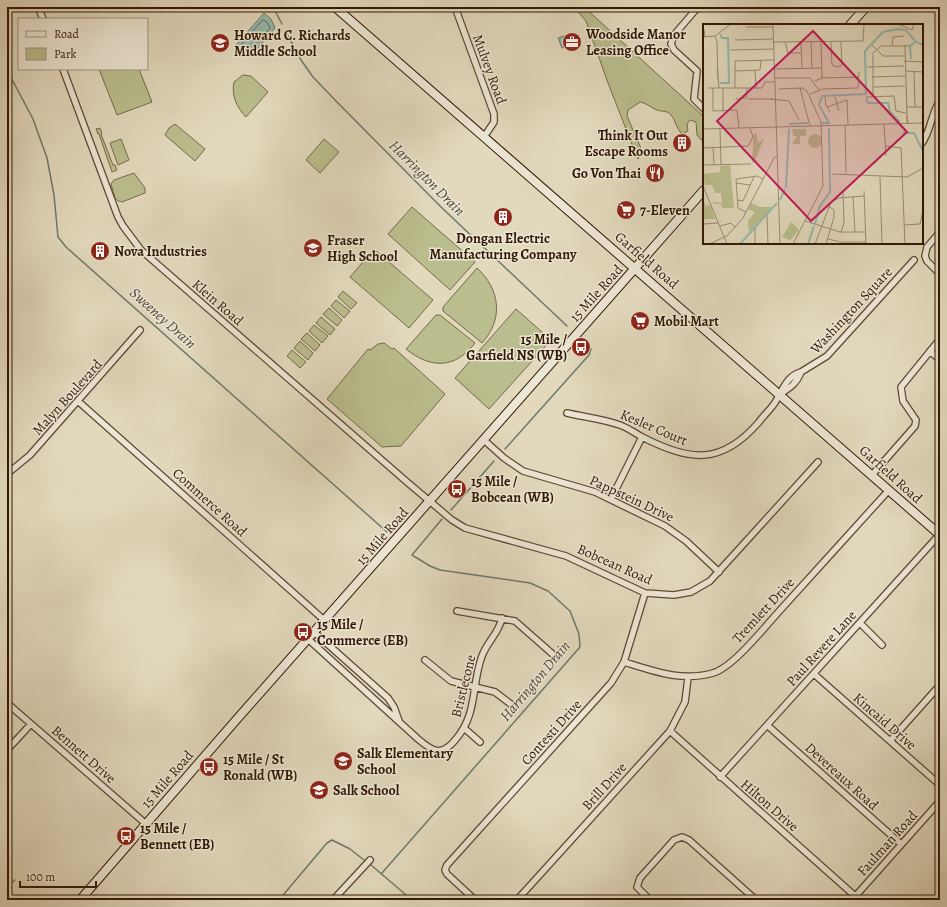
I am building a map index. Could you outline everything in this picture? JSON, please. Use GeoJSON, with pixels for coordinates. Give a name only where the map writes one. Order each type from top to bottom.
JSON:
{"type":"FeatureCollection","features":[{"type":"Feature","properties":{"kind":"main road","name":"Garfield Road"},"geometry":{"type":"LineString","coordinates":[[335,7],[940,535]]}},
{"type":"Feature","properties":{"kind":"main road"},"geometry":{"type":"LineString","coordinates":[[851,24],[866,7]]}},
{"type":"Feature","properties":{"kind":"main road","name":"15 Mile Road"},"geometry":{"type":"LineString","coordinates":[[80,900],[324,620],[636,269],[703,191]]}},
{"type":"Feature","properties":{"kind":"street"},"geometry":{"type":"LineString","coordinates":[[38,7],[43,18]]}},
{"type":"Feature","properties":{"kind":"street","name":"Mulvey Road"},"geometry":{"type":"LineString","coordinates":[[455,7],[494,114],[494,122],[484,137]]}},
{"type":"Feature","properties":{"kind":"street"},"geometry":{"type":"LineString","coordinates":[[698,7],[672,38],[672,47],[697,71],[694,99],[703,108]]}},
{"type":"Feature","properties":{"kind":"street","name":"Klein Road"},"geometry":{"type":"LineString","coordinates":[[63,70],[116,212],[123,226],[147,256],[430,501]]}},
{"type":"Feature","properties":{"kind":"street"},"geometry":{"type":"LineString","coordinates":[[923,142],[934,110],[940,101]]}},
{"type":"Feature","properties":{"kind":"street"},"geometry":{"type":"LineString","coordinates":[[940,232],[927,247],[924,256],[940,274]]}},
{"type":"Feature","properties":{"kind":"street","name":"Washington Square"},"geometry":{"type":"LineString","coordinates":[[780,394],[791,387],[799,379],[801,372],[827,356],[914,260]]}},
{"type":"Feature","properties":{"kind":"street","name":"Malyn Boulevard"},"geometry":{"type":"LineString","coordinates":[[7,474],[30,455],[79,402],[140,330]]}},
{"type":"Feature","properties":{"kind":"street"},"geometry":{"type":"LineString","coordinates":[[872,475],[914,426],[916,420],[903,401],[901,387],[940,339]]}},
{"type":"Feature","properties":{"kind":"street"},"geometry":{"type":"LineString","coordinates":[[930,351],[940,360]]}},
{"type":"Feature","properties":{"kind":"street","name":"Kesler Court"},"geometry":{"type":"LineString","coordinates":[[567,413],[610,422],[629,429],[642,437],[688,455],[718,453],[729,448],[752,429],[776,402],[780,394]]}},
{"type":"Feature","properties":{"kind":"street","name":"Commerce Road"},"geometry":{"type":"LineString","coordinates":[[79,402],[324,620]]}},
{"type":"Feature","properties":{"kind":"street"},"geometry":{"type":"LineString","coordinates":[[611,499],[642,437]]}},
{"type":"Feature","properties":{"kind":"street","name":"Pappstein Drive"},"geometry":{"type":"LineString","coordinates":[[484,440],[504,458],[523,471],[583,488],[611,499],[674,531],[719,572]]}},
{"type":"Feature","properties":{"kind":"street","name":"Bobcean Road"},"geometry":{"type":"LineString","coordinates":[[430,501],[452,520],[470,530],[550,550],[577,560],[645,593],[666,596],[691,592],[704,585],[719,572],[818,462]]}},
{"type":"Feature","properties":{"kind":"street","name":"Tremlett Drive"},"geometry":{"type":"LineString","coordinates":[[624,662],[662,673],[688,678],[715,673],[730,663],[889,490]]}},
{"type":"Feature","properties":{"kind":"street","name":"Paul Revere Lane"},"geometry":{"type":"LineString","coordinates":[[720,777],[940,535]]}},
{"type":"Feature","properties":{"kind":"street","name":"Contesti Drive"},"geometry":{"type":"LineString","coordinates":[[475,900],[450,878],[445,870],[450,861],[604,692],[617,674],[624,662],[645,593]]}},
{"type":"Feature","properties":{"kind":"street"},"geometry":{"type":"LineString","coordinates":[[457,611],[515,621],[556,657]]}},
{"type":"Feature","properties":{"kind":"street","name":"Bristlecone"},"geometry":{"type":"LineString","coordinates":[[308,639],[427,747],[439,751],[444,750],[452,744],[464,728],[470,714],[482,654],[498,630],[502,618]]}},
{"type":"Feature","properties":{"kind":"street"},"geometry":{"type":"LineString","coordinates":[[860,623],[882,644]]}},
{"type":"Feature","properties":{"kind":"street","name":"Bristlecone"},"geometry":{"type":"LineString","coordinates":[[314,632],[388,698],[394,707],[399,723]]}},
{"type":"Feature","properties":{"kind":"street"},"geometry":{"type":"LineString","coordinates":[[425,660],[451,681],[495,692],[512,705]]}},
{"type":"Feature","properties":{"kind":"street","name":"Kincaid Drive"},"geometry":{"type":"LineString","coordinates":[[814,674],[940,785]]}},
{"type":"Feature","properties":{"kind":"street","name":"Brill Drive"},"geometry":{"type":"LineString","coordinates":[[517,900],[670,731],[685,702],[688,678]]}},
{"type":"Feature","properties":{"kind":"street"},"geometry":{"type":"LineString","coordinates":[[890,741],[940,686]]}},
{"type":"Feature","properties":{"kind":"street","name":"Bennett Drive"},"geometry":{"type":"LineString","coordinates":[[7,703],[146,824]]}},
{"type":"Feature","properties":{"kind":"street"},"geometry":{"type":"LineString","coordinates":[[7,750],[31,724]]}},
{"type":"Feature","properties":{"kind":"street","name":"Devereaux Road"},"geometry":{"type":"LineString","coordinates":[[767,725],[901,844]]}},
{"type":"Feature","properties":{"kind":"street"},"geometry":{"type":"LineString","coordinates":[[464,728],[480,742]]}},
{"type":"Feature","properties":{"kind":"street","name":"Hilton Drive"},"geometry":{"type":"LineString","coordinates":[[670,731],[854,898]]}},
{"type":"Feature","properties":{"kind":"street","name":"Faulman Road"},"geometry":{"type":"LineString","coordinates":[[854,898],[940,801]]}},
{"type":"Feature","properties":{"kind":"street"},"geometry":{"type":"LineString","coordinates":[[650,900],[638,887],[640,878],[674,840],[682,837],[689,840],[756,900]]}},
{"type":"Feature","properties":{"kind":"street"},"geometry":{"type":"LineString","coordinates":[[336,899],[370,860]]}},
{"type":"Feature","properties":{"kind":"green space"},"geometry":{"type":"Polygon","coordinates":[[[574,7],[584,7],[703,116],[703,139],[701,140],[697,135],[696,122],[690,120],[687,124],[688,131],[682,134],[673,117],[669,113],[657,110],[645,103],[640,102],[628,110],[627,116],[643,153],[638,159],[608,83],[586,21],[574,7]]]}},
{"type":"Feature","properties":{"kind":"green space"},"geometry":{"type":"Polygon","coordinates":[[[99,70],[139,70],[152,102],[117,115],[99,70]]]}},
{"type":"Feature","properties":{"kind":"green space"},"geometry":{"type":"Polygon","coordinates":[[[243,75],[251,76],[268,92],[246,117],[237,105],[233,92],[234,82],[243,75]]]}},
{"type":"Feature","properties":{"kind":"green space"},"geometry":{"type":"Polygon","coordinates":[[[175,124],[205,149],[195,161],[165,135],[169,128],[175,124]]]}},
{"type":"Feature","properties":{"kind":"green space"},"geometry":{"type":"Polygon","coordinates":[[[100,128],[113,165],[115,165],[117,170],[112,172],[96,129],[100,128]]]}},
{"type":"Feature","properties":{"kind":"green space"},"geometry":{"type":"Polygon","coordinates":[[[121,139],[129,160],[118,165],[110,143],[121,139]]]}},
{"type":"Feature","properties":{"kind":"green space"},"geometry":{"type":"Polygon","coordinates":[[[324,139],[339,152],[320,173],[306,160],[324,139]]]}},
{"type":"Feature","properties":{"kind":"green space"},"geometry":{"type":"Polygon","coordinates":[[[134,173],[145,188],[145,193],[122,202],[118,201],[115,198],[111,184],[114,180],[134,173]]]}},
{"type":"Feature","properties":{"kind":"green space"},"geometry":{"type":"Polygon","coordinates":[[[412,207],[475,262],[450,290],[388,234],[412,207]]]}},
{"type":"Feature","properties":{"kind":"green space"},"geometry":{"type":"Polygon","coordinates":[[[374,249],[433,300],[409,328],[350,277],[374,249]]]}},
{"type":"Feature","properties":{"kind":"green space"},"geometry":{"type":"Polygon","coordinates":[[[477,268],[491,285],[496,304],[494,324],[482,343],[443,311],[443,307],[477,268]]]}},
{"type":"Feature","properties":{"kind":"green space"},"geometry":{"type":"Polygon","coordinates":[[[343,291],[357,303],[351,309],[338,297],[343,291]]]}},
{"type":"Feature","properties":{"kind":"green space"},"geometry":{"type":"Polygon","coordinates":[[[336,300],[350,311],[344,318],[331,306],[336,300]]]}},
{"type":"Feature","properties":{"kind":"green space"},"geometry":{"type":"Polygon","coordinates":[[[329,308],[342,320],[337,326],[323,314],[329,308]]]}},
{"type":"Feature","properties":{"kind":"green space"},"geometry":{"type":"Polygon","coordinates":[[[516,309],[551,340],[489,409],[455,378],[516,309]]]}},
{"type":"Feature","properties":{"kind":"green space"},"geometry":{"type":"Polygon","coordinates":[[[436,315],[440,315],[475,343],[467,352],[451,362],[434,363],[415,356],[406,349],[436,315]]]}},
{"type":"Feature","properties":{"kind":"green space"},"geometry":{"type":"Polygon","coordinates":[[[321,317],[335,329],[330,335],[316,323],[321,317]]]}},
{"type":"Feature","properties":{"kind":"green space"},"geometry":{"type":"Polygon","coordinates":[[[314,325],[328,336],[322,343],[309,331],[314,325]]]}},
{"type":"Feature","properties":{"kind":"green space"},"geometry":{"type":"Polygon","coordinates":[[[307,333],[320,345],[315,351],[301,339],[307,333]]]}},
{"type":"Feature","properties":{"kind":"green space"},"geometry":{"type":"Polygon","coordinates":[[[300,341],[313,353],[308,360],[294,348],[300,341]]]}},
{"type":"Feature","properties":{"kind":"green space"},"geometry":{"type":"Polygon","coordinates":[[[384,343],[392,349],[394,348],[445,394],[401,446],[382,447],[327,399],[368,349],[370,350],[378,344],[384,343]]]}},
{"type":"Feature","properties":{"kind":"green space"},"geometry":{"type":"Polygon","coordinates":[[[292,350],[306,362],[300,368],[287,356],[292,350]]]}},
{"type":"Feature","properties":{"kind":"water"},"geometry":{"type":"Polygon","coordinates":[[[264,13],[271,19],[275,28],[251,56],[242,54],[236,45],[264,13]]]}},
{"type":"Feature","properties":{"kind":"water"},"geometry":{"type":"Polygon","coordinates":[[[564,36],[568,46],[562,48],[558,38],[564,36]]]}},
{"type":"Feature","properties":{"kind":"waterway","name":"Harrington Drain"},"geometry":{"type":"LineString","coordinates":[[273,7],[282,24]]}},
{"type":"Feature","properties":{"kind":"waterway","name":"Harrington Drain"},"geometry":{"type":"LineString","coordinates":[[287,34],[301,60],[313,77],[334,99],[441,207],[567,326]]}},
{"type":"Feature","properties":{"kind":"waterway","name":"Sweeney Drain"},"geometry":{"type":"LineString","coordinates":[[7,70],[33,119],[47,158],[54,195],[58,237],[66,247],[387,532]]}},
{"type":"Feature","properties":{"kind":"waterway","name":"Harrington Drain"},"geometry":{"type":"LineString","coordinates":[[505,449],[589,355],[591,349],[588,345]]}},
{"type":"Feature","properties":{"kind":"waterway","name":"Harrington Drain"},"geometry":{"type":"LineString","coordinates":[[451,510],[494,461]]}},
{"type":"Feature","properties":{"kind":"waterway","name":"Harrington Drain"},"geometry":{"type":"LineString","coordinates":[[382,873],[580,647],[579,634],[570,611],[548,591],[530,583],[440,570],[412,555],[442,519]]}},
{"type":"Feature","properties":{"kind":"waterway"},"geometry":{"type":"LineString","coordinates":[[279,900],[327,843],[332,840],[350,849],[364,860]]}},
{"type":"Feature","properties":{"kind":"waterway","name":"Harrington Drain"},"geometry":{"type":"LineString","coordinates":[[371,865],[412,900]]}},
{"type":"Feature","properties":{"kind":"waterway"},"geometry":{"type":"LineString","coordinates":[[7,887],[15,880]]}},
{"type":"Feature","properties":{"kind":"place","name":"Woodside Manor Leasing Office"},"geometry":{"type":"Point","coordinates":[572,42]}},
{"type":"Feature","properties":{"kind":"place","name":"Howard C. Richards Middle School"},"geometry":{"type":"Point","coordinates":[220,43]}},
{"type":"Feature","properties":{"kind":"place","name":"Think It Out Escape Rooms"},"geometry":{"type":"Point","coordinates":[682,143]}},
{"type":"Feature","properties":{"kind":"place","name":"Go Von Thai"},"geometry":{"type":"Point","coordinates":[655,173]}},
{"type":"Feature","properties":{"kind":"place","name":"7-Eleven"},"geometry":{"type":"Point","coordinates":[626,210]}},
{"type":"Feature","properties":{"kind":"place","name":"Dongan Electric Manufacturing Company"},"geometry":{"type":"Point","coordinates":[503,217]}},
{"type":"Feature","properties":{"kind":"place","name":"Fraser High School"},"geometry":{"type":"Point","coordinates":[313,248]}},
{"type":"Feature","properties":{"kind":"place","name":"Nova Industries"},"geometry":{"type":"Point","coordinates":[100,251]}},
{"type":"Feature","properties":{"kind":"place","name":"Mobil Mart"},"geometry":{"type":"Point","coordinates":[640,321]}},
{"type":"Feature","properties":{"kind":"place","name":"15 Mile / Garfield NS (WB)"},"geometry":{"type":"Point","coordinates":[581,347]}},
{"type":"Feature","properties":{"kind":"place","name":"15 Mile / Bobcean (WB)"},"geometry":{"type":"Point","coordinates":[457,489]}},
{"type":"Feature","properties":{"kind":"place","name":"15 Mile / Commerce (EB)"},"geometry":{"type":"Point","coordinates":[303,632]}},
{"type":"Feature","properties":{"kind":"place","name":"Salk Elementary School"},"geometry":{"type":"Point","coordinates":[343,761]}},
{"type":"Feature","properties":{"kind":"place","name":"15 Mile / St Ronald (WB)"},"geometry":{"type":"Point","coordinates":[209,767]}},
{"type":"Feature","properties":{"kind":"place","name":"Salk School"},"geometry":{"type":"Point","coordinates":[319,790]}},
{"type":"Feature","properties":{"kind":"place","name":"15 Mile / Bennett (EB)"},"geometry":{"type":"Point","coordinates":[126,836]}}]}
